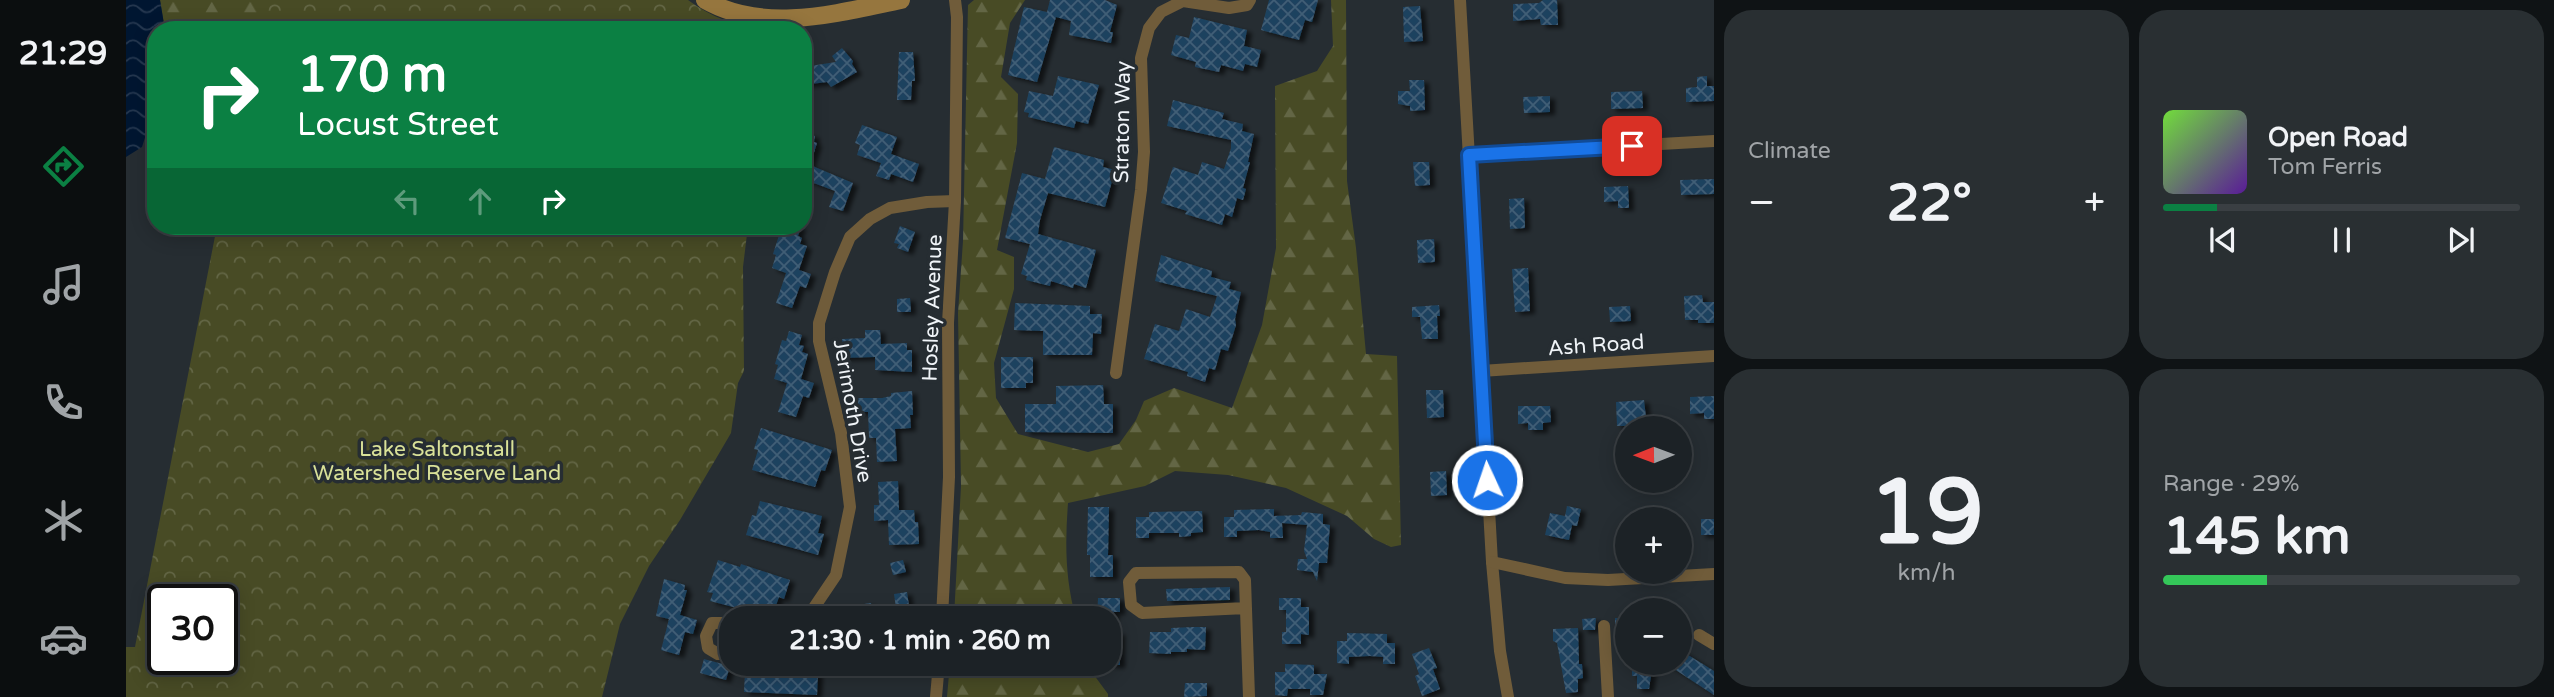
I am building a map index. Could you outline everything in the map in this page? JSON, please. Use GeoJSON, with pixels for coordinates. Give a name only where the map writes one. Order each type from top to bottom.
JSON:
{"type":"FeatureCollection","features":[{"type":"Feature","properties":{"kind":"main road"},"geometry":{"type":"LineString","coordinates":[[705,0],[730,12],[774,18],[826,7],[901,0]]}},
{"type":"Feature","properties":{"kind":"street","name":"Hosley Avenue"},"geometry":{"type":"LineString","coordinates":[[943,606],[949,477],[948,323],[955,201],[955,0]]}},
{"type":"Feature","properties":{"kind":"street","name":"Straton Way"},"geometry":{"type":"LineString","coordinates":[[1116,373],[1141,190],[1144,152],[1141,58],[1149,28],[1161,12],[1183,1],[1229,8],[1247,5],[1250,0]]}},
{"type":"Feature","properties":{"kind":"street"},"geometry":{"type":"LineString","coordinates":[[1460,0],[1492,562],[1500,651],[1508,697]]}},
{"type":"Feature","properties":{"kind":"street"},"geometry":{"type":"LineString","coordinates":[[1469,155],[1714,141]]}},
{"type":"Feature","properties":{"kind":"street","name":"Jerimoth Drive"},"geometry":{"type":"LineString","coordinates":[[815,606],[836,575],[850,507],[841,433],[819,341],[819,323],[835,272],[850,237],[870,219],[890,208],[955,201]]}},
{"type":"Feature","properties":{"kind":"street","name":"Ash Road"},"geometry":{"type":"LineString","coordinates":[[1481,371],[1714,356]]}},
{"type":"Feature","properties":{"kind":"street"},"geometry":{"type":"LineString","coordinates":[[1492,562],[1565,578],[1608,580],[1714,574]]}},
{"type":"Feature","properties":{"kind":"street"},"geometry":{"type":"LineString","coordinates":[[1246,608],[1142,613],[1131,605],[1129,582],[1136,573],[1239,572],[1245,580],[1246,608],[1249,697]]}},
{"type":"Feature","properties":{"kind":"street"},"geometry":{"type":"LineString","coordinates":[[719,623],[712,623],[706,636],[708,648],[719,654]]}},
{"type":"Feature","properties":{"kind":"street"},"geometry":{"type":"LineString","coordinates":[[1604,626],[1608,697]]}},
{"type":"Feature","properties":{"kind":"street"},"geometry":{"type":"LineString","coordinates":[[1699,635],[1714,643]]}},
{"type":"Feature","properties":{"kind":"street"},"geometry":{"type":"LineString","coordinates":[[936,697],[938,676]]}},
{"type":"Feature","properties":{"kind":"green space"},"geometry":{"type":"Polygon","coordinates":[[[160,0],[607,0],[652,21],[164,21],[160,0]]]}},
{"type":"Feature","properties":{"kind":"green space"},"geometry":{"type":"Polygon","coordinates":[[[261,0],[688,0],[728,21],[257,21],[261,0]]]}},
{"type":"Feature","properties":{"kind":"green space"},"geometry":{"type":"Polygon","coordinates":[[[974,0],[1025,0],[1010,23],[1001,77],[1018,94],[1017,143],[997,250],[1014,257],[1014,289],[994,363],[996,398],[1018,434],[1088,452],[1119,444],[1136,420],[1144,401],[1174,388],[1232,408],[1262,325],[1276,248],[1275,86],[1317,71],[1333,46],[1331,0],[1346,0],[1347,181],[1366,354],[1397,356],[1401,545],[1391,547],[1374,539],[1347,516],[1286,488],[1228,475],[1175,471],[1145,486],[1068,503],[1067,561],[1074,606],[955,606],[961,486],[958,313],[963,241],[968,5],[974,0]]]}},
{"type":"Feature","properties":{"kind":"green space","name":"Lake Saltonstall Watershed Reserve Land"},"geometry":{"type":"Polygon","coordinates":[[[215,235],[747,235],[743,267],[744,371],[738,383],[731,433],[680,520],[649,566],[620,624],[602,697],[126,697],[126,647],[135,647],[147,585],[147,675],[238,675],[238,584],[147,584],[215,235]]]}},
{"type":"Feature","properties":{"kind":"green space"},"geometry":{"type":"Polygon","coordinates":[[[949,676],[1095,676],[1108,694],[1108,697],[947,697],[949,676]]]}},
{"type":"Feature","properties":{"kind":"water"},"geometry":{"type":"Polygon","coordinates":[[[126,0],[160,0],[164,21],[147,21],[147,131],[142,147],[126,157],[126,0]]]}},
{"type":"Feature","properties":{"kind":"building"},"geometry":{"type":"Polygon","coordinates":[[[1050,0],[1105,0],[1117,5],[1110,32],[1113,32],[1111,43],[1069,35],[1071,21],[1056,17],[1037,82],[1008,75],[1024,7],[1047,12],[1050,0]]]}},
{"type":"Feature","properties":{"kind":"building"},"geometry":{"type":"Polygon","coordinates":[[[1269,0],[1318,0],[1312,22],[1305,20],[1299,40],[1261,30],[1269,0]]]}},
{"type":"Feature","properties":{"kind":"building"},"geometry":{"type":"Polygon","coordinates":[[[1543,0],[1557,0],[1558,25],[1541,25],[1540,19],[1513,21],[1513,4],[1539,3],[1543,0]]]}},
{"type":"Feature","properties":{"kind":"building"},"geometry":{"type":"Polygon","coordinates":[[[1420,6],[1423,41],[1404,42],[1403,7],[1420,6]]]}},
{"type":"Feature","properties":{"kind":"building"},"geometry":{"type":"Polygon","coordinates":[[[1194,17],[1247,30],[1244,46],[1261,50],[1257,67],[1245,64],[1243,71],[1221,65],[1219,72],[1195,67],[1196,62],[1171,55],[1176,35],[1189,38],[1194,17]]]}},
{"type":"Feature","properties":{"kind":"building"},"geometry":{"type":"Polygon","coordinates":[[[842,48],[853,61],[857,72],[831,87],[827,82],[812,84],[812,66],[836,62],[832,56],[842,48]]]}},
{"type":"Feature","properties":{"kind":"building"},"geometry":{"type":"Polygon","coordinates":[[[899,52],[913,52],[915,81],[912,81],[911,100],[897,100],[899,52]]]}},
{"type":"Feature","properties":{"kind":"building"},"geometry":{"type":"Polygon","coordinates":[[[1058,76],[1099,85],[1088,124],[1076,121],[1074,128],[1028,117],[1029,113],[1024,112],[1029,91],[1053,96],[1058,76]]]}},
{"type":"Feature","properties":{"kind":"building"},"geometry":{"type":"Polygon","coordinates":[[[1707,76],[1707,86],[1714,86],[1714,101],[1686,102],[1686,88],[1697,87],[1697,77],[1707,76]]]}},
{"type":"Feature","properties":{"kind":"building"},"geometry":{"type":"Polygon","coordinates":[[[1409,80],[1424,80],[1425,110],[1410,111],[1410,106],[1398,104],[1398,91],[1410,91],[1409,80]]]}},
{"type":"Feature","properties":{"kind":"building"},"geometry":{"type":"Polygon","coordinates":[[[1642,91],[1643,108],[1611,109],[1611,92],[1642,91]]]}},
{"type":"Feature","properties":{"kind":"building"},"geometry":{"type":"Polygon","coordinates":[[[1550,96],[1550,112],[1524,113],[1523,97],[1550,96]]]}},
{"type":"Feature","properties":{"kind":"building"},"geometry":{"type":"Polygon","coordinates":[[[1173,100],[1224,113],[1222,119],[1243,124],[1242,131],[1254,134],[1243,200],[1237,198],[1232,217],[1225,214],[1222,225],[1185,214],[1187,211],[1161,203],[1173,167],[1198,175],[1202,162],[1224,169],[1231,148],[1231,140],[1167,126],[1173,100]]]}},
{"type":"Feature","properties":{"kind":"building"},"geometry":{"type":"Polygon","coordinates":[[[862,125],[897,137],[891,154],[919,164],[913,182],[891,174],[889,180],[876,176],[881,163],[857,155],[860,145],[855,143],[862,125]]]}},
{"type":"Feature","properties":{"kind":"building"},"geometry":{"type":"Polygon","coordinates":[[[812,135],[817,143],[812,159],[812,135]]]}},
{"type":"Feature","properties":{"kind":"building"},"geometry":{"type":"Polygon","coordinates":[[[1054,147],[1104,160],[1103,167],[1115,170],[1105,207],[1048,193],[1040,220],[1038,234],[1096,250],[1086,288],[1074,284],[1073,288],[1051,281],[1050,286],[1026,280],[1027,276],[1021,274],[1030,244],[1005,238],[1022,173],[1045,179],[1054,147]]]}},
{"type":"Feature","properties":{"kind":"building"},"geometry":{"type":"Polygon","coordinates":[[[1413,162],[1429,162],[1430,185],[1415,186],[1413,162]]]}},
{"type":"Feature","properties":{"kind":"building"},"geometry":{"type":"Polygon","coordinates":[[[812,166],[853,183],[843,211],[829,207],[835,191],[812,182],[812,166]]]}},
{"type":"Feature","properties":{"kind":"building"},"geometry":{"type":"Polygon","coordinates":[[[1714,179],[1714,194],[1681,195],[1680,180],[1714,179]]]}},
{"type":"Feature","properties":{"kind":"building"},"geometry":{"type":"Polygon","coordinates":[[[1628,186],[1629,208],[1618,208],[1618,201],[1604,202],[1604,187],[1628,186]]]}},
{"type":"Feature","properties":{"kind":"building"},"geometry":{"type":"Polygon","coordinates":[[[1524,198],[1525,228],[1510,229],[1509,199],[1524,198]]]}},
{"type":"Feature","properties":{"kind":"building"},"geometry":{"type":"Polygon","coordinates":[[[900,226],[915,232],[908,252],[897,248],[899,244],[894,243],[900,226]]]}},
{"type":"Feature","properties":{"kind":"building"},"geometry":{"type":"Polygon","coordinates":[[[779,235],[798,235],[802,238],[800,244],[807,246],[799,270],[811,274],[806,288],[800,286],[792,308],[776,303],[786,273],[772,268],[776,255],[773,254],[779,235]]]}},
{"type":"Feature","properties":{"kind":"building"},"geometry":{"type":"Polygon","coordinates":[[[1434,239],[1435,262],[1418,263],[1417,240],[1434,239]]]}},
{"type":"Feature","properties":{"kind":"building"},"geometry":{"type":"Polygon","coordinates":[[[1161,255],[1212,271],[1211,277],[1231,282],[1229,289],[1241,292],[1236,325],[1228,351],[1221,349],[1215,370],[1209,368],[1205,382],[1187,376],[1188,372],[1144,359],[1155,324],[1179,331],[1186,309],[1210,317],[1217,296],[1155,281],[1161,255]]]}},
{"type":"Feature","properties":{"kind":"building"},"geometry":{"type":"Polygon","coordinates":[[[1528,268],[1530,311],[1515,312],[1512,269],[1528,268]]]}},
{"type":"Feature","properties":{"kind":"building"},"geometry":{"type":"Polygon","coordinates":[[[1702,295],[1703,302],[1714,302],[1714,323],[1685,320],[1684,296],[1702,295]]]}},
{"type":"Feature","properties":{"kind":"building"},"geometry":{"type":"Polygon","coordinates":[[[910,298],[911,312],[897,312],[897,299],[910,298]]]}},
{"type":"Feature","properties":{"kind":"building"},"geometry":{"type":"Polygon","coordinates":[[[1015,303],[1090,306],[1090,314],[1102,314],[1101,334],[1093,333],[1092,355],[1043,355],[1043,331],[1014,330],[1015,303]]]}},
{"type":"Feature","properties":{"kind":"building"},"geometry":{"type":"Polygon","coordinates":[[[1439,305],[1438,339],[1422,339],[1420,317],[1412,317],[1412,307],[1439,305]]]}},
{"type":"Feature","properties":{"kind":"building"},"geometry":{"type":"Polygon","coordinates":[[[1630,306],[1631,321],[1610,322],[1609,307],[1630,306]]]}},
{"type":"Feature","properties":{"kind":"building"},"geometry":{"type":"Polygon","coordinates":[[[865,330],[880,330],[881,344],[907,343],[907,350],[912,350],[912,372],[875,370],[875,357],[842,358],[842,339],[865,338],[865,330]]]}},
{"type":"Feature","properties":{"kind":"building"},"geometry":{"type":"Polygon","coordinates":[[[789,331],[802,335],[799,345],[804,346],[802,352],[808,354],[801,379],[814,383],[809,398],[803,396],[796,417],[778,412],[787,383],[774,379],[782,340],[786,341],[789,331]]]}},
{"type":"Feature","properties":{"kind":"building"},"geometry":{"type":"Polygon","coordinates":[[[1001,357],[1033,357],[1033,383],[1026,383],[1026,388],[1001,388],[1001,357]]]}},
{"type":"Feature","properties":{"kind":"building"},"geometry":{"type":"Polygon","coordinates":[[[1103,385],[1104,404],[1113,404],[1113,433],[1025,432],[1025,404],[1056,404],[1056,386],[1103,385]]]}},
{"type":"Feature","properties":{"kind":"building"},"geometry":{"type":"Polygon","coordinates":[[[1426,390],[1443,390],[1444,417],[1427,418],[1426,390]]]}},
{"type":"Feature","properties":{"kind":"building"},"geometry":{"type":"Polygon","coordinates":[[[912,391],[911,428],[895,429],[897,461],[877,462],[876,438],[869,438],[868,412],[857,412],[857,398],[882,398],[891,396],[891,393],[912,391]]]}},
{"type":"Feature","properties":{"kind":"building"},"geometry":{"type":"Polygon","coordinates":[[[1714,396],[1714,419],[1704,419],[1704,413],[1690,414],[1690,397],[1714,396]]]}},
{"type":"Feature","properties":{"kind":"building"},"geometry":{"type":"Polygon","coordinates":[[[1644,400],[1646,416],[1617,416],[1616,402],[1644,400]]]}},
{"type":"Feature","properties":{"kind":"building"},"geometry":{"type":"Polygon","coordinates":[[[1518,406],[1550,406],[1551,422],[1543,423],[1543,430],[1528,430],[1528,423],[1518,424],[1518,406]]]}},
{"type":"Feature","properties":{"kind":"building"},"geometry":{"type":"Polygon","coordinates":[[[761,428],[832,450],[825,471],[821,470],[815,487],[752,470],[758,450],[754,449],[761,428]]]}},
{"type":"Feature","properties":{"kind":"building"},"geometry":{"type":"Polygon","coordinates":[[[1446,471],[1447,495],[1431,496],[1430,472],[1446,471]]]}},
{"type":"Feature","properties":{"kind":"building"},"geometry":{"type":"Polygon","coordinates":[[[898,481],[899,510],[914,510],[915,522],[918,522],[919,544],[889,545],[888,520],[874,521],[874,505],[879,505],[878,482],[898,481]]]}},
{"type":"Feature","properties":{"kind":"building"},"geometry":{"type":"Polygon","coordinates":[[[760,501],[822,516],[818,533],[824,534],[818,555],[746,535],[760,501]]]}},
{"type":"Feature","properties":{"kind":"building"},"geometry":{"type":"Polygon","coordinates":[[[1567,506],[1581,509],[1577,526],[1572,525],[1569,540],[1545,535],[1550,513],[1565,516],[1567,506]]]}},
{"type":"Feature","properties":{"kind":"building"},"geometry":{"type":"Polygon","coordinates":[[[1088,507],[1109,507],[1108,555],[1113,555],[1113,577],[1090,577],[1090,555],[1087,555],[1088,507]]]}},
{"type":"Feature","properties":{"kind":"building"},"geometry":{"type":"Polygon","coordinates":[[[1274,509],[1274,516],[1301,515],[1302,512],[1323,514],[1323,524],[1330,525],[1327,563],[1319,563],[1317,581],[1313,572],[1297,570],[1298,559],[1307,559],[1304,551],[1307,525],[1282,523],[1283,538],[1270,538],[1270,532],[1259,530],[1237,531],[1237,537],[1224,537],[1224,517],[1234,517],[1234,510],[1274,509]]]}},
{"type":"Feature","properties":{"kind":"building"},"geometry":{"type":"Polygon","coordinates":[[[1202,511],[1203,532],[1179,537],[1179,533],[1149,533],[1149,538],[1136,538],[1136,517],[1149,517],[1149,512],[1202,511]]]}},
{"type":"Feature","properties":{"kind":"building"},"geometry":{"type":"Polygon","coordinates":[[[1701,519],[1714,519],[1714,535],[1701,535],[1701,519]]]}},
{"type":"Feature","properties":{"kind":"building"},"geometry":{"type":"Polygon","coordinates":[[[718,560],[740,567],[741,564],[790,580],[784,599],[779,597],[776,606],[729,606],[710,601],[713,593],[707,592],[718,560]]]}},
{"type":"Feature","properties":{"kind":"building"},"geometry":{"type":"Polygon","coordinates":[[[903,560],[906,572],[893,575],[890,563],[903,560]]]}},
{"type":"Feature","properties":{"kind":"building"},"geometry":{"type":"Polygon","coordinates":[[[664,579],[685,585],[684,590],[687,590],[680,615],[697,620],[693,634],[685,632],[679,655],[661,650],[669,619],[656,616],[664,579]]]}},
{"type":"Feature","properties":{"kind":"building"},"geometry":{"type":"Polygon","coordinates":[[[1230,587],[1230,600],[1167,601],[1166,589],[1230,587]]]}},
{"type":"Feature","properties":{"kind":"building"},"geometry":{"type":"Polygon","coordinates":[[[907,592],[909,606],[896,606],[894,594],[907,592]]]}},
{"type":"Feature","properties":{"kind":"building"},"geometry":{"type":"Polygon","coordinates":[[[1098,598],[1120,598],[1120,606],[1098,606],[1098,598]]]}},
{"type":"Feature","properties":{"kind":"building"},"geometry":{"type":"Polygon","coordinates":[[[1279,598],[1301,598],[1301,607],[1309,607],[1309,635],[1301,634],[1301,644],[1282,644],[1282,632],[1286,632],[1286,610],[1279,610],[1279,598]]]}},
{"type":"Feature","properties":{"kind":"building"},"geometry":{"type":"Polygon","coordinates":[[[1596,618],[1595,630],[1583,630],[1582,619],[1596,618]]]}},
{"type":"Feature","properties":{"kind":"building"},"geometry":{"type":"Polygon","coordinates":[[[1206,627],[1205,650],[1187,649],[1187,652],[1171,654],[1149,653],[1150,632],[1171,632],[1171,628],[1206,627]]]}},
{"type":"Feature","properties":{"kind":"building"},"geometry":{"type":"Polygon","coordinates":[[[1578,628],[1579,664],[1582,664],[1583,678],[1578,679],[1578,692],[1566,693],[1557,643],[1553,641],[1553,629],[1578,628]]]}},
{"type":"Feature","properties":{"kind":"building"},"geometry":{"type":"Polygon","coordinates":[[[1347,633],[1387,634],[1387,643],[1395,643],[1395,664],[1383,664],[1383,657],[1370,656],[1349,657],[1349,664],[1337,663],[1337,641],[1347,641],[1347,633]]]}},
{"type":"Feature","properties":{"kind":"building"},"geometry":{"type":"Polygon","coordinates":[[[1429,648],[1437,668],[1433,669],[1440,689],[1422,696],[1415,676],[1419,674],[1412,654],[1429,648]]]}},
{"type":"Feature","properties":{"kind":"building"},"geometry":{"type":"Polygon","coordinates":[[[1692,657],[1714,671],[1714,695],[1683,675],[1692,675],[1692,657]]]}},
{"type":"Feature","properties":{"kind":"building"},"geometry":{"type":"Polygon","coordinates":[[[704,659],[719,663],[719,676],[727,676],[726,680],[700,673],[704,659]]]}},
{"type":"Feature","properties":{"kind":"building"},"geometry":{"type":"Polygon","coordinates":[[[1285,664],[1314,665],[1314,674],[1327,674],[1323,695],[1310,695],[1310,689],[1288,689],[1287,696],[1275,695],[1275,672],[1285,672],[1285,664]]]}},
{"type":"Feature","properties":{"kind":"building"},"geometry":{"type":"Polygon","coordinates":[[[1651,675],[1649,689],[1637,689],[1637,676],[1632,676],[1651,675]]]}},
{"type":"Feature","properties":{"kind":"building"},"geometry":{"type":"Polygon","coordinates":[[[745,676],[818,676],[817,695],[744,692],[745,676]]]}},
{"type":"Feature","properties":{"kind":"building"},"geometry":{"type":"Polygon","coordinates":[[[1185,683],[1207,683],[1207,696],[1184,697],[1185,683]]]}},
{"type":"Feature","properties":{"kind":"route"},"geometry":{"type":"LineString","coordinates":[[1487,480],[1469,155],[1632,146]]}}]}
